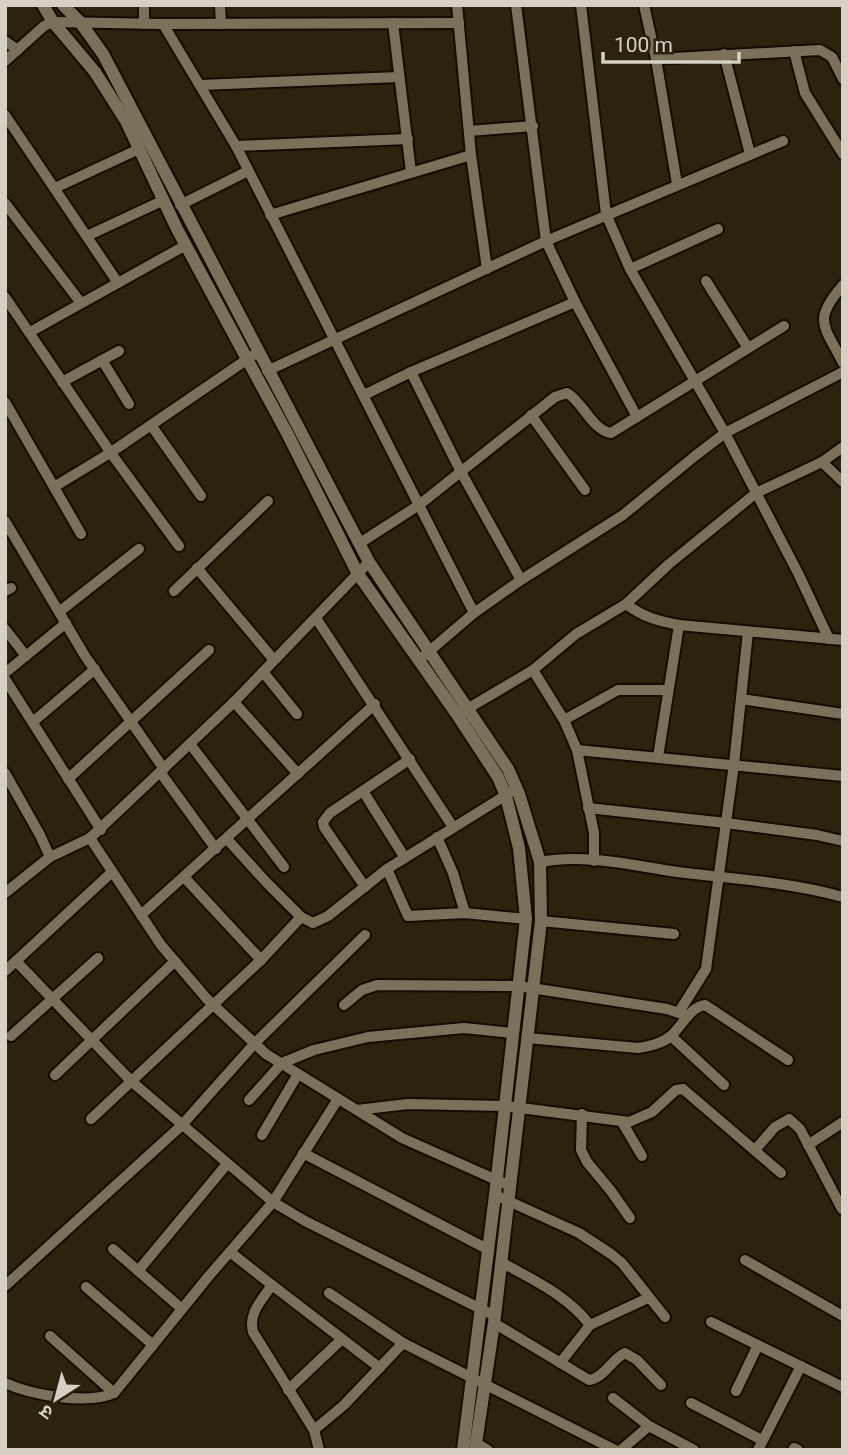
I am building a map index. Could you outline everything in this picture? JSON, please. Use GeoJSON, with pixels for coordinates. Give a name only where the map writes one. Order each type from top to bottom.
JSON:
{"type":"FeatureCollection","features":[{"type":"Feature","properties":{"kind":"street"},"geometry":{"type":"LineString","coordinates":[[43,5],[53,22],[95,72],[126,121],[186,245],[252,357],[267,371],[369,562],[424,656],[462,712],[508,769],[526,919],[513,1032],[512,1107],[501,1262],[476,1446],[488,1450]]}},
{"type":"Feature","properties":{"kind":"street"},"geometry":{"type":"LineString","coordinates":[[63,5],[80,22],[103,54],[180,205],[287,433],[358,574],[424,656]]}},
{"type":"Feature","properties":{"kind":"street"},"geometry":{"type":"LineString","coordinates":[[144,5],[144,24]]}},
{"type":"Feature","properties":{"kind":"street"},"geometry":{"type":"LineString","coordinates":[[220,5],[221,24]]}},
{"type":"Feature","properties":{"kind":"street"},"geometry":{"type":"LineString","coordinates":[[457,5],[471,155],[487,269]]}},
{"type":"Feature","properties":{"kind":"street"},"geometry":{"type":"LineString","coordinates":[[516,5],[546,241],[575,302],[637,418]]}},
{"type":"Feature","properties":{"kind":"street"},"geometry":{"type":"LineString","coordinates":[[581,5],[606,214],[630,269],[725,433],[829,639]]}},
{"type":"Feature","properties":{"kind":"street"},"geometry":{"type":"LineString","coordinates":[[644,5],[677,184]]}},
{"type":"Feature","properties":{"kind":"street"},"geometry":{"type":"LineString","coordinates":[[5,61],[44,26],[53,22],[459,23]]}},
{"type":"Feature","properties":{"kind":"street"},"geometry":{"type":"LineString","coordinates":[[393,23],[411,172]]}},
{"type":"Feature","properties":{"kind":"street"},"geometry":{"type":"LineString","coordinates":[[163,24],[236,146],[474,613]]}},
{"type":"Feature","properties":{"kind":"street"},"geometry":{"type":"LineString","coordinates":[[5,41],[18,50]]}},
{"type":"Feature","properties":{"kind":"street"},"geometry":{"type":"LineString","coordinates":[[656,59],[820,50],[839,62],[843,79]]}},
{"type":"Feature","properties":{"kind":"street"},"geometry":{"type":"LineString","coordinates":[[794,51],[805,93],[843,154]]}},
{"type":"Feature","properties":{"kind":"street"},"geometry":{"type":"LineString","coordinates":[[724,54],[750,154]]}},
{"type":"Feature","properties":{"kind":"street"},"geometry":{"type":"LineString","coordinates":[[201,85],[399,77]]}},
{"type":"Feature","properties":{"kind":"street"},"geometry":{"type":"LineString","coordinates":[[5,115],[118,283]]}},
{"type":"Feature","properties":{"kind":"street"},"geometry":{"type":"LineString","coordinates":[[469,131],[533,126]]}},
{"type":"Feature","properties":{"kind":"street"},"geometry":{"type":"LineString","coordinates":[[236,146],[408,139]]}},
{"type":"Feature","properties":{"kind":"street"},"geometry":{"type":"LineString","coordinates":[[267,371],[606,214],[783,141]]}},
{"type":"Feature","properties":{"kind":"street"},"geometry":{"type":"LineString","coordinates":[[55,188],[139,149]]}},
{"type":"Feature","properties":{"kind":"street"},"geometry":{"type":"LineString","coordinates":[[270,215],[471,155]]}},
{"type":"Feature","properties":{"kind":"street"},"geometry":{"type":"LineString","coordinates":[[180,205],[248,171]]}},
{"type":"Feature","properties":{"kind":"street"},"geometry":{"type":"LineString","coordinates":[[87,236],[164,200]]}},
{"type":"Feature","properties":{"kind":"street"},"geometry":{"type":"LineString","coordinates":[[5,204],[81,303]]}},
{"type":"Feature","properties":{"kind":"street"},"geometry":{"type":"LineString","coordinates":[[630,269],[718,229]]}},
{"type":"Feature","properties":{"kind":"street"},"geometry":{"type":"LineString","coordinates":[[30,332],[186,245]]}},
{"type":"Feature","properties":{"kind":"street"},"geometry":{"type":"LineString","coordinates":[[706,281],[748,348]]}},
{"type":"Feature","properties":{"kind":"street"},"geometry":{"type":"LineString","coordinates":[[843,285],[829,301],[823,316],[824,324],[843,363]]}},
{"type":"Feature","properties":{"kind":"street"},"geometry":{"type":"LineString","coordinates":[[5,296],[110,453],[179,546]]}},
{"type":"Feature","properties":{"kind":"street"},"geometry":{"type":"LineString","coordinates":[[364,395],[575,302]]}},
{"type":"Feature","properties":{"kind":"street"},"geometry":{"type":"LineString","coordinates":[[360,543],[419,505],[555,397],[567,393],[574,397],[601,430],[617,431],[784,326]]}},
{"type":"Feature","properties":{"kind":"street"},"geometry":{"type":"LineString","coordinates":[[62,382],[119,351]]}},
{"type":"Feature","properties":{"kind":"street"},"geometry":{"type":"LineString","coordinates":[[54,487],[110,453],[252,357]]}},
{"type":"Feature","properties":{"kind":"street"},"geometry":{"type":"LineString","coordinates":[[102,360],[129,404]]}},
{"type":"Feature","properties":{"kind":"street"},"geometry":{"type":"LineString","coordinates":[[411,372],[461,472],[522,580]]}},
{"type":"Feature","properties":{"kind":"street"},"geometry":{"type":"LineString","coordinates":[[424,656],[474,613],[623,515],[725,433],[843,372]]}},
{"type":"Feature","properties":{"kind":"street"},"geometry":{"type":"LineString","coordinates":[[5,402],[82,534]]}},
{"type":"Feature","properties":{"kind":"street"},"geometry":{"type":"LineString","coordinates":[[530,415],[585,490]]}},
{"type":"Feature","properties":{"kind":"street"},"geometry":{"type":"LineString","coordinates":[[151,425],[201,496]]}},
{"type":"Feature","properties":{"kind":"street"},"geometry":{"type":"LineString","coordinates":[[462,712],[533,670],[576,634],[626,604],[668,564],[756,493],[822,462],[843,447]]}},
{"type":"Feature","properties":{"kind":"street"},"geometry":{"type":"LineString","coordinates":[[822,462],[843,482]]}},
{"type":"Feature","properties":{"kind":"street"},"geometry":{"type":"LineString","coordinates":[[174,591],[268,500]]}},
{"type":"Feature","properties":{"kind":"street"},"geometry":{"type":"LineString","coordinates":[[6,524],[95,669],[216,849]]}},
{"type":"Feature","properties":{"kind":"street"},"geometry":{"type":"LineString","coordinates":[[59,612],[139,549]]}},
{"type":"Feature","properties":{"kind":"street"},"geometry":{"type":"LineString","coordinates":[[7,887],[50,858],[101,830],[234,702],[369,562]]}},
{"type":"Feature","properties":{"kind":"street"},"geometry":{"type":"LineString","coordinates":[[197,568],[274,660]]}},
{"type":"Feature","properties":{"kind":"street"},"geometry":{"type":"LineString","coordinates":[[626,604],[652,620],[679,625],[843,640]]}},
{"type":"Feature","properties":{"kind":"street"},"geometry":{"type":"LineString","coordinates":[[316,618],[453,827]]}},
{"type":"Feature","properties":{"kind":"street"},"geometry":{"type":"LineString","coordinates":[[5,673],[66,623]]}},
{"type":"Feature","properties":{"kind":"street"},"geometry":{"type":"LineString","coordinates":[[658,757],[679,625]]}},
{"type":"Feature","properties":{"kind":"street"},"geometry":{"type":"LineString","coordinates":[[5,629],[26,656]]}},
{"type":"Feature","properties":{"kind":"street"},"geometry":{"type":"LineString","coordinates":[[527,1038],[638,1048],[653,1046],[671,1036],[684,1014],[706,969],[734,764],[748,632]]}},
{"type":"Feature","properties":{"kind":"street"},"geometry":{"type":"LineString","coordinates":[[68,779],[209,650]]}},
{"type":"Feature","properties":{"kind":"street"},"geometry":{"type":"LineString","coordinates":[[34,721],[95,669]]}},
{"type":"Feature","properties":{"kind":"street"},"geometry":{"type":"LineString","coordinates":[[533,670],[564,720],[577,750],[594,833],[594,860]]}},
{"type":"Feature","properties":{"kind":"street"},"geometry":{"type":"LineString","coordinates":[[263,672],[297,714]]}},
{"type":"Feature","properties":{"kind":"street"},"geometry":{"type":"LineString","coordinates":[[5,679],[101,830]]}},
{"type":"Feature","properties":{"kind":"street"},"geometry":{"type":"LineString","coordinates":[[564,720],[618,690],[668,690]]}},
{"type":"Feature","properties":{"kind":"street"},"geometry":{"type":"LineString","coordinates":[[741,699],[843,714]]}},
{"type":"Feature","properties":{"kind":"street"},"geometry":{"type":"LineString","coordinates":[[234,702],[298,774]]}},
{"type":"Feature","properties":{"kind":"street"},"geometry":{"type":"LineString","coordinates":[[141,915],[374,705]]}},
{"type":"Feature","properties":{"kind":"street"},"geometry":{"type":"LineString","coordinates":[[190,744],[284,867]]}},
{"type":"Feature","properties":{"kind":"street"},"geometry":{"type":"LineString","coordinates":[[577,750],[843,776]]}},
{"type":"Feature","properties":{"kind":"street"},"geometry":{"type":"LineString","coordinates":[[365,887],[323,822],[330,813],[410,759]]}},
{"type":"Feature","properties":{"kind":"street"},"geometry":{"type":"LineString","coordinates":[[5,773],[50,858]]}},
{"type":"Feature","properties":{"kind":"street"},"geometry":{"type":"LineString","coordinates":[[363,792],[405,858]]}},
{"type":"Feature","properties":{"kind":"street"},"geometry":{"type":"LineString","coordinates":[[227,839],[302,918],[313,923],[387,869],[511,792]]}},
{"type":"Feature","properties":{"kind":"street"},"geometry":{"type":"LineString","coordinates":[[497,1180],[527,1038],[541,921],[540,862],[511,792]]}},
{"type":"Feature","properties":{"kind":"street"},"geometry":{"type":"LineString","coordinates":[[588,808],[726,823],[843,841]]}},
{"type":"Feature","properties":{"kind":"street"},"geometry":{"type":"LineString","coordinates":[[437,837],[453,873],[465,913]]}},
{"type":"Feature","properties":{"kind":"street"},"geometry":{"type":"LineString","coordinates":[[90,838],[175,961],[212,1004],[255,1043],[298,1074],[402,1138],[497,1180],[504,1193],[579,1233],[611,1254],[622,1263],[665,1317]]}},
{"type":"Feature","properties":{"kind":"street"},"geometry":{"type":"LineString","coordinates":[[540,862],[594,860],[781,884],[843,897]]}},
{"type":"Feature","properties":{"kind":"street"},"geometry":{"type":"LineString","coordinates":[[387,869],[408,916],[465,913],[526,919]]}},
{"type":"Feature","properties":{"kind":"street"},"geometry":{"type":"LineString","coordinates":[[5,971],[112,872]]}},
{"type":"Feature","properties":{"kind":"street"},"geometry":{"type":"LineString","coordinates":[[184,877],[261,960]]}},
{"type":"Feature","properties":{"kind":"street"},"geometry":{"type":"LineString","coordinates":[[91,1119],[261,960],[302,918]]}},
{"type":"Feature","properties":{"kind":"street"},"geometry":{"type":"LineString","coordinates":[[541,921],[674,934]]}},
{"type":"Feature","properties":{"kind":"street"},"geometry":{"type":"LineString","coordinates":[[5,1286],[181,1126],[255,1043],[365,935]]}},
{"type":"Feature","properties":{"kind":"street"},"geometry":{"type":"LineString","coordinates":[[11,1036],[99,958]]}},
{"type":"Feature","properties":{"kind":"street"},"geometry":{"type":"LineString","coordinates":[[16,961],[131,1081],[273,1202],[482,1311],[584,1378],[594,1380],[625,1353],[637,1360],[661,1385]]}},
{"type":"Feature","properties":{"kind":"street"},"geometry":{"type":"LineString","coordinates":[[55,1075],[175,961]]}},
{"type":"Feature","properties":{"kind":"street"},"geometry":{"type":"LineString","coordinates":[[344,1005],[362,990],[377,985],[518,986],[684,1014],[705,1004],[788,1060]]}},
{"type":"Feature","properties":{"kind":"street"},"geometry":{"type":"LineString","coordinates":[[249,1100],[282,1063],[314,1050],[368,1037],[464,1028],[513,1032]]}},
{"type":"Feature","properties":{"kind":"street"},"geometry":{"type":"LineString","coordinates":[[671,1036],[724,1085]]}},
{"type":"Feature","properties":{"kind":"street"},"geometry":{"type":"LineString","coordinates":[[262,1135],[298,1074]]}},
{"type":"Feature","properties":{"kind":"street"},"geometry":{"type":"LineString","coordinates":[[356,1110],[408,1104],[512,1107],[582,1114],[622,1122],[642,1117],[676,1090],[683,1089],[781,1173]]}},
{"type":"Feature","properties":{"kind":"street"},"geometry":{"type":"LineString","coordinates":[[5,1383],[61,1396],[88,1398],[105,1397],[114,1393],[273,1202],[338,1099]]}},
{"type":"Feature","properties":{"kind":"street"},"geometry":{"type":"LineString","coordinates":[[582,1114],[581,1150],[587,1163],[630,1218]]}},
{"type":"Feature","properties":{"kind":"street"},"geometry":{"type":"LineString","coordinates":[[755,1150],[775,1127],[789,1119],[800,1129],[842,1209]]}},
{"type":"Feature","properties":{"kind":"street"},"geometry":{"type":"LineString","coordinates":[[622,1122],[642,1156]]}},
{"type":"Feature","properties":{"kind":"street"},"geometry":{"type":"LineString","coordinates":[[808,1145],[843,1122]]}},
{"type":"Feature","properties":{"kind":"street"},"geometry":{"type":"LineString","coordinates":[[303,1153],[489,1250]]}},
{"type":"Feature","properties":{"kind":"street"},"geometry":{"type":"LineString","coordinates":[[138,1271],[227,1164]]}},
{"type":"Feature","properties":{"kind":"street"},"geometry":{"type":"LineString","coordinates":[[463,1450],[489,1250],[504,1193]]}},
{"type":"Feature","properties":{"kind":"street"},"geometry":{"type":"LineString","coordinates":[[113,1249],[183,1309]]}},
{"type":"Feature","properties":{"kind":"street"},"geometry":{"type":"LineString","coordinates":[[230,1252],[380,1367]]}},
{"type":"Feature","properties":{"kind":"street"},"geometry":{"type":"LineString","coordinates":[[745,1260],[843,1317]]}},
{"type":"Feature","properties":{"kind":"street"},"geometry":{"type":"LineString","coordinates":[[501,1262],[561,1295],[590,1325]]}},
{"type":"Feature","properties":{"kind":"street"},"geometry":{"type":"LineString","coordinates":[[272,1285],[253,1314],[253,1332],[314,1430],[319,1450]]}},
{"type":"Feature","properties":{"kind":"street"},"geometry":{"type":"LineString","coordinates":[[86,1287],[153,1345]]}},
{"type":"Feature","properties":{"kind":"street"},"geometry":{"type":"LineString","coordinates":[[329,1293],[403,1343],[615,1450]]}},
{"type":"Feature","properties":{"kind":"street"},"geometry":{"type":"LineString","coordinates":[[560,1363],[590,1325],[648,1298]]}},
{"type":"Feature","properties":{"kind":"street"},"geometry":{"type":"LineString","coordinates":[[711,1322],[843,1387]]}},
{"type":"Feature","properties":{"kind":"street"},"geometry":{"type":"LineString","coordinates":[[50,1336],[114,1393]]}},
{"type":"Feature","properties":{"kind":"street"},"geometry":{"type":"LineString","coordinates":[[288,1390],[342,1339]]}},
{"type":"Feature","properties":{"kind":"street"},"geometry":{"type":"LineString","coordinates":[[314,1430],[344,1405],[403,1343]]}},
{"type":"Feature","properties":{"kind":"street"},"geometry":{"type":"LineString","coordinates":[[736,1391],[758,1345]]}},
{"type":"Feature","properties":{"kind":"street"},"geometry":{"type":"LineString","coordinates":[[691,1403],[760,1445],[801,1366]]}},
{"type":"Feature","properties":{"kind":"street"},"geometry":{"type":"LineString","coordinates":[[613,1398],[671,1444],[694,1450]]}},
{"type":"Feature","properties":{"kind":"street"},"geometry":{"type":"LineString","coordinates":[[621,1450],[649,1426]]}}]}
